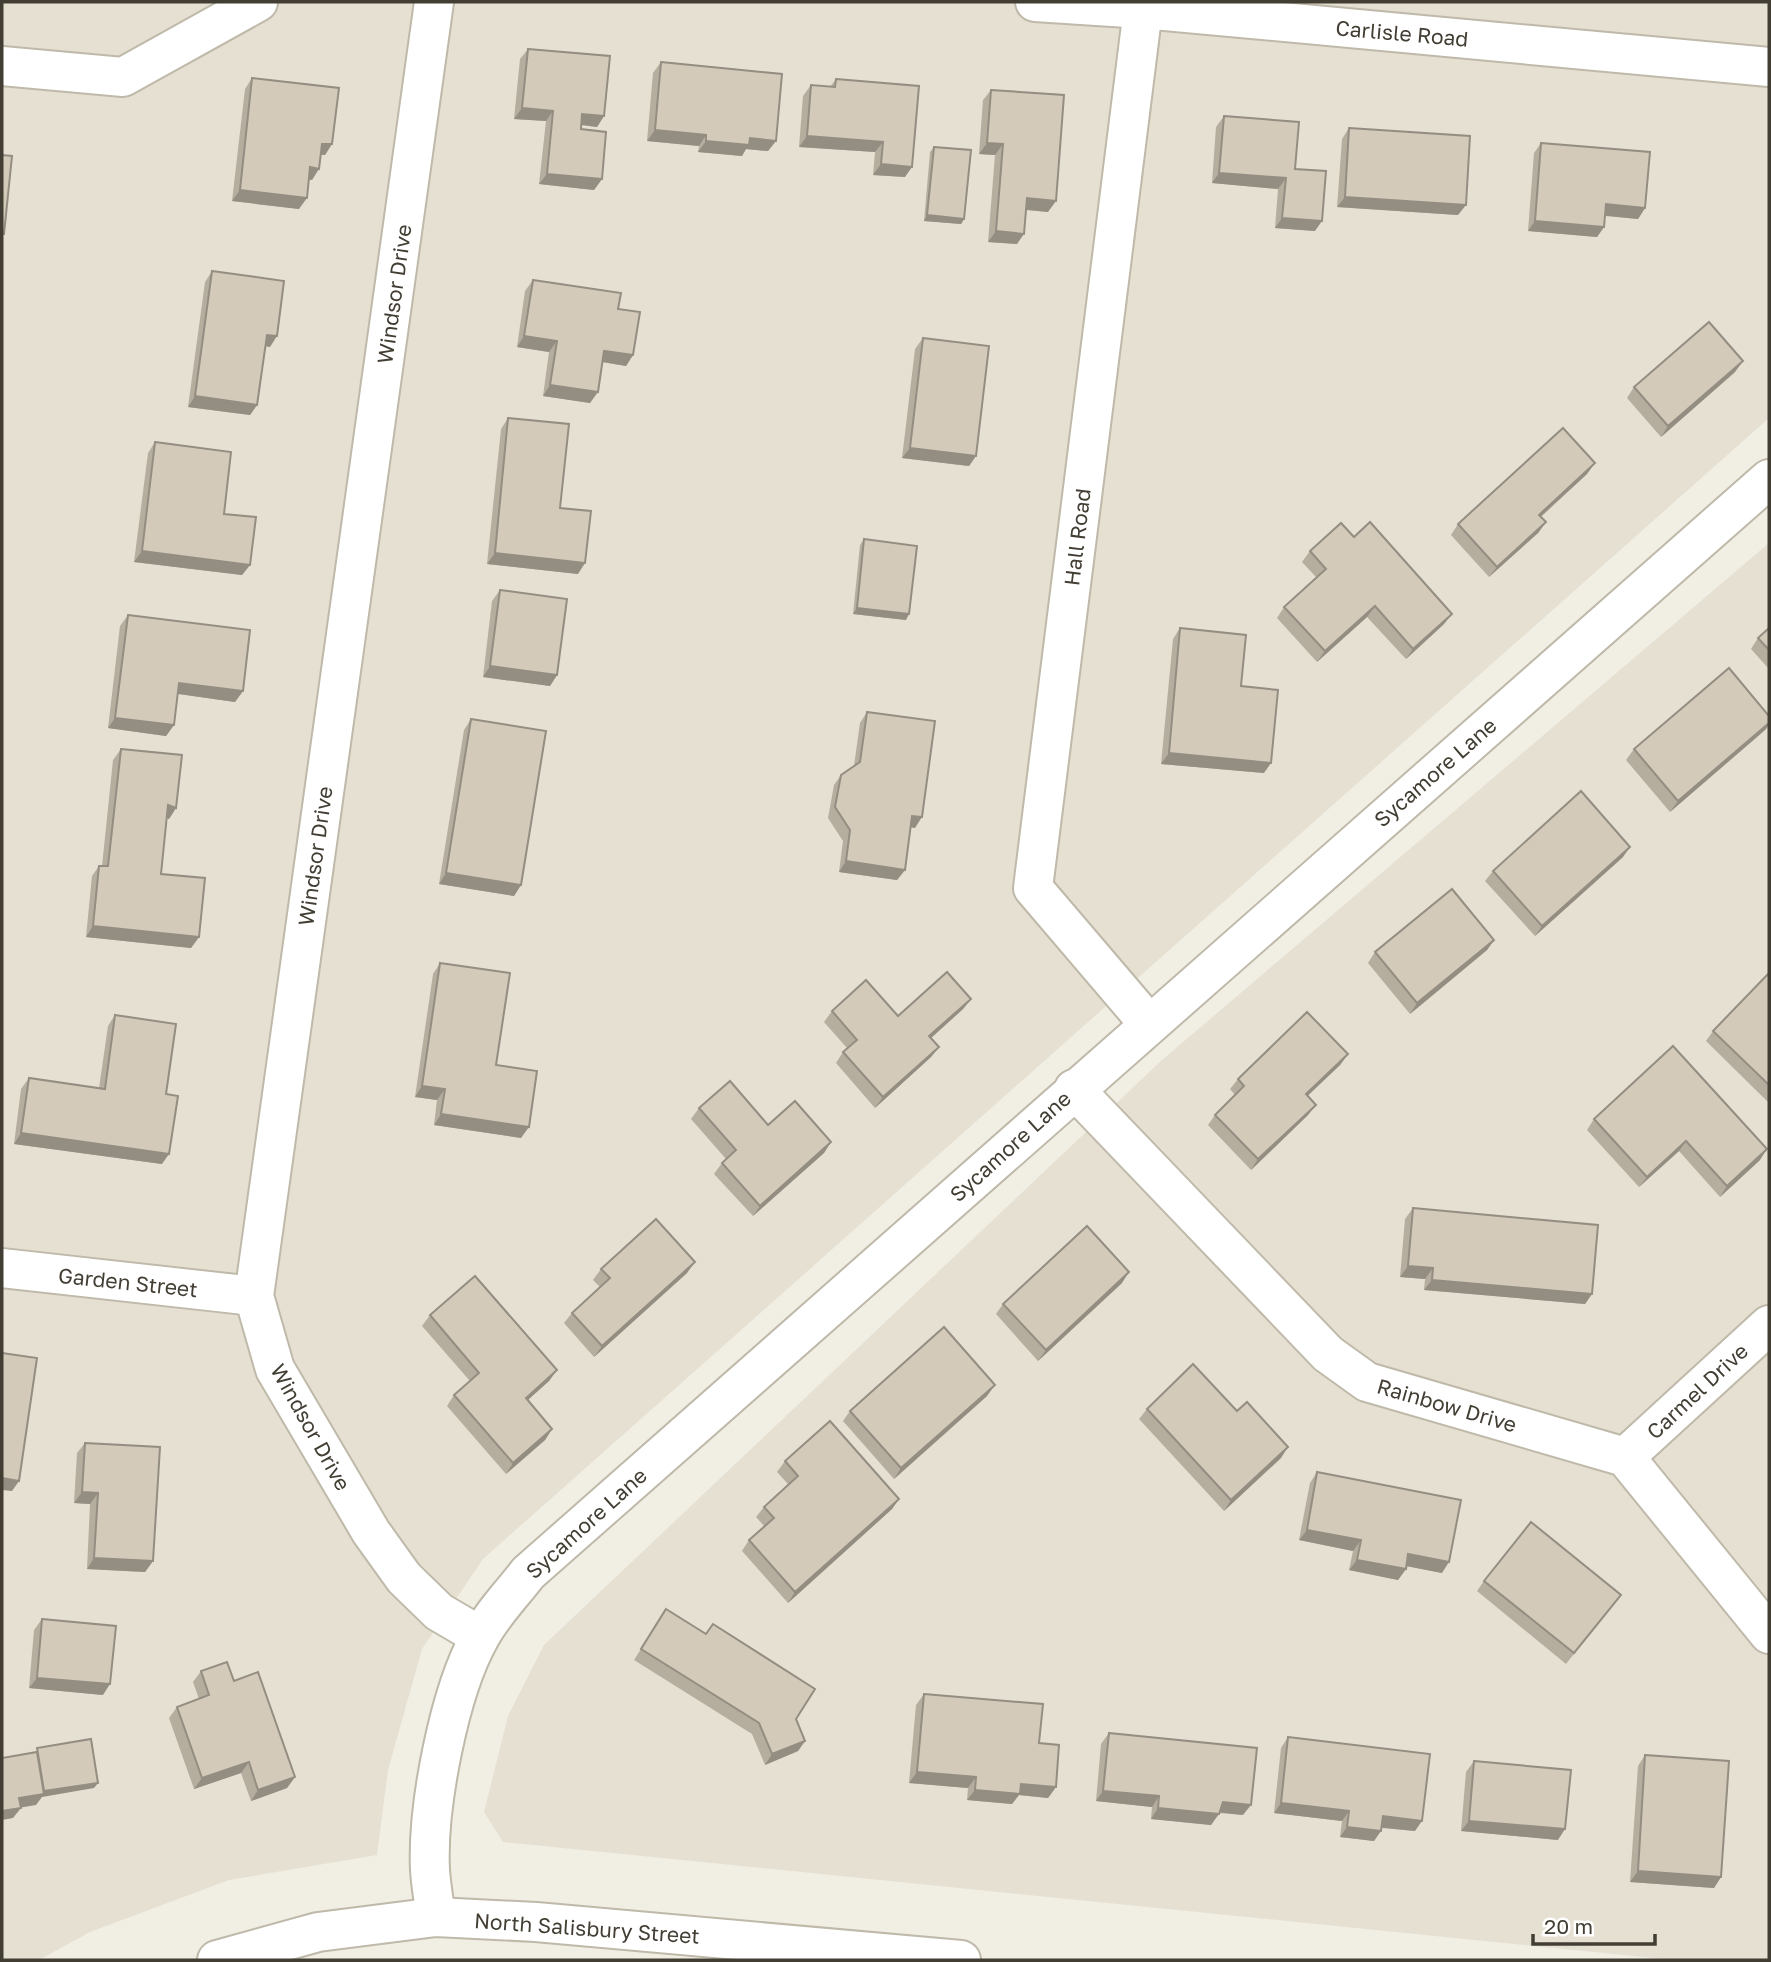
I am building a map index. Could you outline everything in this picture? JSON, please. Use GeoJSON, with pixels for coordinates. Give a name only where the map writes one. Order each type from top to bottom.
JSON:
{"type":"FeatureCollection","features":[{"type":"Feature","properties":{"kind":"street"},"geometry":{"type":"LineString","coordinates":[[2,65],[123,77],[258,2]]}},
{"type":"Feature","properties":{"kind":"street","name":"Windsor Drive"},"geometry":{"type":"LineString","coordinates":[[434,2],[254,1296],[275,1369],[371,1532],[404,1578],[439,1612],[480,1636]]}},
{"type":"Feature","properties":{"kind":"street","name":"Carlisle Road"},"geometry":{"type":"LineString","coordinates":[[1035,2],[1143,9],[1769,67]]}},
{"type":"Feature","properties":{"kind":"street","name":"Hall Road"},"geometry":{"type":"LineString","coordinates":[[1143,9],[1032,888],[1149,1024]]}},
{"type":"Feature","properties":{"kind":"street","name":"Sycamore Lane"},"geometry":{"type":"LineString","coordinates":[[436,1917],[430,1871],[430,1836],[440,1766],[457,1693],[480,1636],[528,1573],[1769,479]]}},
{"type":"Feature","properties":{"kind":"street","name":"Rainbow Drive"},"geometry":{"type":"LineString","coordinates":[[1074,1089],[1328,1354],[1367,1381],[1625,1457]]}},
{"type":"Feature","properties":{"kind":"street","name":"Garden Street"},"geometry":{"type":"LineString","coordinates":[[2,1268],[254,1296]]}},
{"type":"Feature","properties":{"kind":"street","name":"Carmel Drive"},"geometry":{"type":"LineString","coordinates":[[1625,1457],[1769,1325]]}},
{"type":"Feature","properties":{"kind":"street"},"geometry":{"type":"LineString","coordinates":[[1625,1457],[1769,1634]]}},
{"type":"Feature","properties":{"kind":"street","name":"North Salisbury Street"},"geometry":{"type":"LineString","coordinates":[[217,1960],[318,1933],[436,1917],[536,1922],[961,1960]]}},
{"type":"Feature","properties":{"kind":"shaded area"},"geometry":{"type":"Polygon","coordinates":[[[2,2],[1769,2],[1769,418],[483,1559],[422,1649],[388,1770],[377,1855],[229,1880],[90,1932],[39,1960],[2,1960],[2,2]]]}},
{"type":"Feature","properties":{"kind":"shaded area"},"geometry":{"type":"Polygon","coordinates":[[[1769,543],[1769,1960],[1673,1960],[503,1842],[484,1812],[508,1716],[544,1645],[1162,1060],[1769,543]]]}},
{"type":"Feature","properties":{"kind":"building"},"geometry":{"type":"Polygon","coordinates":[[[528,49],[610,56],[604,116],[582,114],[581,129],[606,132],[602,179],[547,174],[553,111],[522,108],[528,49]]]}},
{"type":"Feature","properties":{"kind":"building"},"geometry":{"type":"Polygon","coordinates":[[[661,62],[782,74],[776,141],[750,138],[749,145],[706,141],[706,135],[655,130],[661,62]]]}},
{"type":"Feature","properties":{"kind":"building"},"geometry":{"type":"Polygon","coordinates":[[[252,78],[339,88],[332,144],[322,144],[319,169],[310,167],[307,198],[240,190],[252,78]]]}},
{"type":"Feature","properties":{"kind":"building"},"geometry":{"type":"Polygon","coordinates":[[[836,79],[919,86],[912,167],[881,164],[883,142],[807,136],[811,85],[835,87],[836,79]]]}},
{"type":"Feature","properties":{"kind":"building"},"geometry":{"type":"Polygon","coordinates":[[[991,90],[1064,95],[1056,201],[1027,198],[1024,234],[996,231],[1003,144],[987,143],[991,90]]]}},
{"type":"Feature","properties":{"kind":"building"},"geometry":{"type":"Polygon","coordinates":[[[1224,116],[1299,122],[1295,169],[1326,171],[1322,221],[1282,218],[1286,178],[1219,173],[1224,116]]]}},
{"type":"Feature","properties":{"kind":"building"},"geometry":{"type":"Polygon","coordinates":[[[1349,128],[1470,136],[1466,205],[1345,197],[1349,128]]]}},
{"type":"Feature","properties":{"kind":"building"},"geometry":{"type":"Polygon","coordinates":[[[1541,143],[1650,152],[1645,208],[1606,204],[1604,227],[1535,221],[1541,143]]]}},
{"type":"Feature","properties":{"kind":"building"},"geometry":{"type":"Polygon","coordinates":[[[934,147],[971,150],[964,219],[927,215],[934,147]]]}},
{"type":"Feature","properties":{"kind":"building"},"geometry":{"type":"Polygon","coordinates":[[[2,155],[12,156],[4,234],[2,234],[2,155]]]}},
{"type":"Feature","properties":{"kind":"building"},"geometry":{"type":"Polygon","coordinates":[[[212,271],[284,281],[277,336],[267,335],[257,405],[195,396],[212,271]]]}},
{"type":"Feature","properties":{"kind":"building"},"geometry":{"type":"Polygon","coordinates":[[[533,280],[621,293],[618,309],[640,312],[633,355],[604,351],[598,392],[550,385],[557,341],[524,336],[533,280]]]}},
{"type":"Feature","properties":{"kind":"building"},"geometry":{"type":"Polygon","coordinates":[[[1709,322],[1743,361],[1668,426],[1634,387],[1709,322]]]}},
{"type":"Feature","properties":{"kind":"building"},"geometry":{"type":"Polygon","coordinates":[[[923,338],[989,346],[976,456],[910,448],[923,338]]]}},
{"type":"Feature","properties":{"kind":"building"},"geometry":{"type":"Polygon","coordinates":[[[508,418],[569,424],[560,508],[591,511],[585,563],[495,553],[508,418]]]}},
{"type":"Feature","properties":{"kind":"building"},"geometry":{"type":"Polygon","coordinates":[[[1563,428],[1595,463],[1539,515],[1546,522],[1497,567],[1458,524],[1563,428]]]}},
{"type":"Feature","properties":{"kind":"building"},"geometry":{"type":"Polygon","coordinates":[[[155,442],[231,452],[224,514],[256,517],[250,565],[142,551],[155,442]]]}},
{"type":"Feature","properties":{"kind":"building"},"geometry":{"type":"Polygon","coordinates":[[[1370,522],[1452,614],[1413,649],[1375,606],[1325,651],[1284,607],[1326,569],[1310,551],[1341,523],[1354,537],[1370,522]]]}},
{"type":"Feature","properties":{"kind":"building"},"geometry":{"type":"Polygon","coordinates":[[[864,539],[917,546],[909,614],[857,608],[864,539]]]}},
{"type":"Feature","properties":{"kind":"building"},"geometry":{"type":"Polygon","coordinates":[[[500,590],[567,599],[557,675],[490,666],[500,590]]]}},
{"type":"Feature","properties":{"kind":"building"},"geometry":{"type":"Polygon","coordinates":[[[128,615],[250,630],[243,691],[179,683],[174,725],[115,718],[128,615]]]}},
{"type":"Feature","properties":{"kind":"building"},"geometry":{"type":"Polygon","coordinates":[[[1180,628],[1246,635],[1241,686],[1278,690],[1271,763],[1169,753],[1180,628]]]}},
{"type":"Feature","properties":{"kind":"building"},"geometry":{"type":"Polygon","coordinates":[[[1769,628],[1769,650],[1758,638],[1769,628]]]}},
{"type":"Feature","properties":{"kind":"building"},"geometry":{"type":"Polygon","coordinates":[[[1729,668],[1769,716],[1769,723],[1678,801],[1634,749],[1729,668]]]}},
{"type":"Feature","properties":{"kind":"building"},"geometry":{"type":"Polygon","coordinates":[[[867,712],[935,721],[922,817],[912,816],[905,870],[846,861],[850,830],[835,807],[841,775],[860,762],[867,712]]]}},
{"type":"Feature","properties":{"kind":"building"},"geometry":{"type":"Polygon","coordinates":[[[471,719],[546,731],[521,885],[446,873],[471,719]]]}},
{"type":"Feature","properties":{"kind":"building"},"geometry":{"type":"Polygon","coordinates":[[[121,749],[182,755],[176,808],[168,805],[161,874],[205,878],[199,937],[93,926],[99,866],[108,866],[121,749]]]}},
{"type":"Feature","properties":{"kind":"building"},"geometry":{"type":"Polygon","coordinates":[[[1581,791],[1630,847],[1542,926],[1493,871],[1581,791]]]}},
{"type":"Feature","properties":{"kind":"building"},"geometry":{"type":"Polygon","coordinates":[[[1452,889],[1494,940],[1417,1003],[1375,952],[1452,889]]]}},
{"type":"Feature","properties":{"kind":"building"},"geometry":{"type":"Polygon","coordinates":[[[440,963],[510,973],[496,1065],[537,1071],[529,1127],[441,1114],[445,1089],[422,1086],[440,963]]]}},
{"type":"Feature","properties":{"kind":"building"},"geometry":{"type":"Polygon","coordinates":[[[947,972],[971,999],[929,1036],[939,1047],[883,1097],[843,1052],[857,1040],[832,1011],[866,980],[898,1016],[947,972]]]}},
{"type":"Feature","properties":{"kind":"building"},"geometry":{"type":"Polygon","coordinates":[[[1769,973],[1769,1085],[1713,1031],[1769,973]]]}},
{"type":"Feature","properties":{"kind":"building"},"geometry":{"type":"Polygon","coordinates":[[[1307,1012],[1348,1054],[1306,1094],[1316,1105],[1258,1159],[1215,1115],[1244,1086],[1238,1079],[1307,1012]]]}},
{"type":"Feature","properties":{"kind":"building"},"geometry":{"type":"Polygon","coordinates":[[[115,1015],[176,1024],[166,1094],[178,1096],[169,1154],[21,1133],[29,1078],[105,1089],[115,1015]]]}},
{"type":"Feature","properties":{"kind":"building"},"geometry":{"type":"Polygon","coordinates":[[[1673,1046],[1767,1149],[1727,1186],[1686,1141],[1647,1177],[1594,1119],[1673,1046]]]}},
{"type":"Feature","properties":{"kind":"building"},"geometry":{"type":"Polygon","coordinates":[[[730,1081],[768,1125],[795,1101],[831,1142],[760,1206],[722,1163],[736,1150],[699,1108],[730,1081]]]}},
{"type":"Feature","properties":{"kind":"building"},"geometry":{"type":"Polygon","coordinates":[[[1413,1208],[1598,1225],[1592,1294],[1432,1280],[1433,1268],[1408,1266],[1413,1208]]]}},
{"type":"Feature","properties":{"kind":"building"},"geometry":{"type":"Polygon","coordinates":[[[656,1219],[695,1262],[602,1346],[572,1313],[610,1278],[601,1269],[656,1219]]]}},
{"type":"Feature","properties":{"kind":"building"},"geometry":{"type":"Polygon","coordinates":[[[1087,1226],[1129,1272],[1046,1350],[1003,1304],[1087,1226]]]}},
{"type":"Feature","properties":{"kind":"building"},"geometry":{"type":"Polygon","coordinates":[[[475,1276],[557,1370],[526,1398],[552,1429],[513,1463],[454,1395],[479,1373],[430,1315],[475,1276]]]}},
{"type":"Feature","properties":{"kind":"building"},"geometry":{"type":"Polygon","coordinates":[[[944,1327],[995,1385],[901,1468],[850,1411],[944,1327]]]}},
{"type":"Feature","properties":{"kind":"building"},"geometry":{"type":"Polygon","coordinates":[[[2,1353],[37,1358],[19,1481],[2,1478],[2,1353]]]}},
{"type":"Feature","properties":{"kind":"building"},"geometry":{"type":"Polygon","coordinates":[[[1193,1364],[1237,1411],[1247,1402],[1288,1447],[1231,1500],[1147,1409],[1193,1364]]]}},
{"type":"Feature","properties":{"kind":"building"},"geometry":{"type":"Polygon","coordinates":[[[830,1421],[899,1499],[795,1592],[749,1540],[774,1518],[764,1507],[798,1476],[785,1461],[830,1421]]]}},
{"type":"Feature","properties":{"kind":"building"},"geometry":{"type":"Polygon","coordinates":[[[85,1443],[160,1447],[153,1561],[94,1558],[98,1493],[82,1492],[85,1443]]]}},
{"type":"Feature","properties":{"kind":"building"},"geometry":{"type":"Polygon","coordinates":[[[1317,1472],[1461,1500],[1449,1562],[1408,1554],[1406,1569],[1357,1560],[1361,1540],[1307,1530],[1317,1472]]]}},
{"type":"Feature","properties":{"kind":"building"},"geometry":{"type":"Polygon","coordinates":[[[1531,1522],[1621,1595],[1574,1653],[1484,1581],[1531,1522]]]}},
{"type":"Feature","properties":{"kind":"building"},"geometry":{"type":"Polygon","coordinates":[[[666,1609],[706,1634],[713,1624],[815,1689],[796,1719],[805,1741],[772,1754],[759,1723],[641,1649],[666,1609]]]}},
{"type":"Feature","properties":{"kind":"building"},"geometry":{"type":"Polygon","coordinates":[[[42,1619],[116,1626],[110,1684],[37,1678],[42,1619]]]}},
{"type":"Feature","properties":{"kind":"building"},"geometry":{"type":"Polygon","coordinates":[[[227,1662],[234,1681],[258,1672],[295,1777],[258,1790],[249,1762],[202,1778],[177,1707],[209,1695],[201,1671],[227,1662]]]}},
{"type":"Feature","properties":{"kind":"building"},"geometry":{"type":"Polygon","coordinates":[[[924,1694],[1043,1704],[1039,1743],[1059,1745],[1056,1787],[1021,1784],[1020,1794],[975,1790],[976,1777],[917,1772],[924,1694]]]}},
{"type":"Feature","properties":{"kind":"building"},"geometry":{"type":"Polygon","coordinates":[[[1109,1733],[1257,1748],[1251,1805],[1223,1802],[1219,1814],[1158,1808],[1159,1796],[1103,1791],[1109,1733]]]}},
{"type":"Feature","properties":{"kind":"building"},"geometry":{"type":"Polygon","coordinates":[[[1288,1737],[1430,1754],[1422,1821],[1383,1816],[1381,1831],[1347,1827],[1349,1811],[1281,1803],[1288,1737]]]}},
{"type":"Feature","properties":{"kind":"building"},"geometry":{"type":"Polygon","coordinates":[[[91,1739],[98,1783],[44,1791],[37,1748],[91,1739]]]}},
{"type":"Feature","properties":{"kind":"building"},"geometry":{"type":"Polygon","coordinates":[[[37,1752],[44,1794],[19,1798],[21,1808],[2,1811],[2,1758],[37,1752]]]}},
{"type":"Feature","properties":{"kind":"building"},"geometry":{"type":"Polygon","coordinates":[[[1645,1755],[1729,1761],[1721,1877],[1638,1871],[1645,1755]]]}},
{"type":"Feature","properties":{"kind":"building"},"geometry":{"type":"Polygon","coordinates":[[[1474,1761],[1571,1770],[1565,1829],[1469,1821],[1474,1761]]]}}]}
